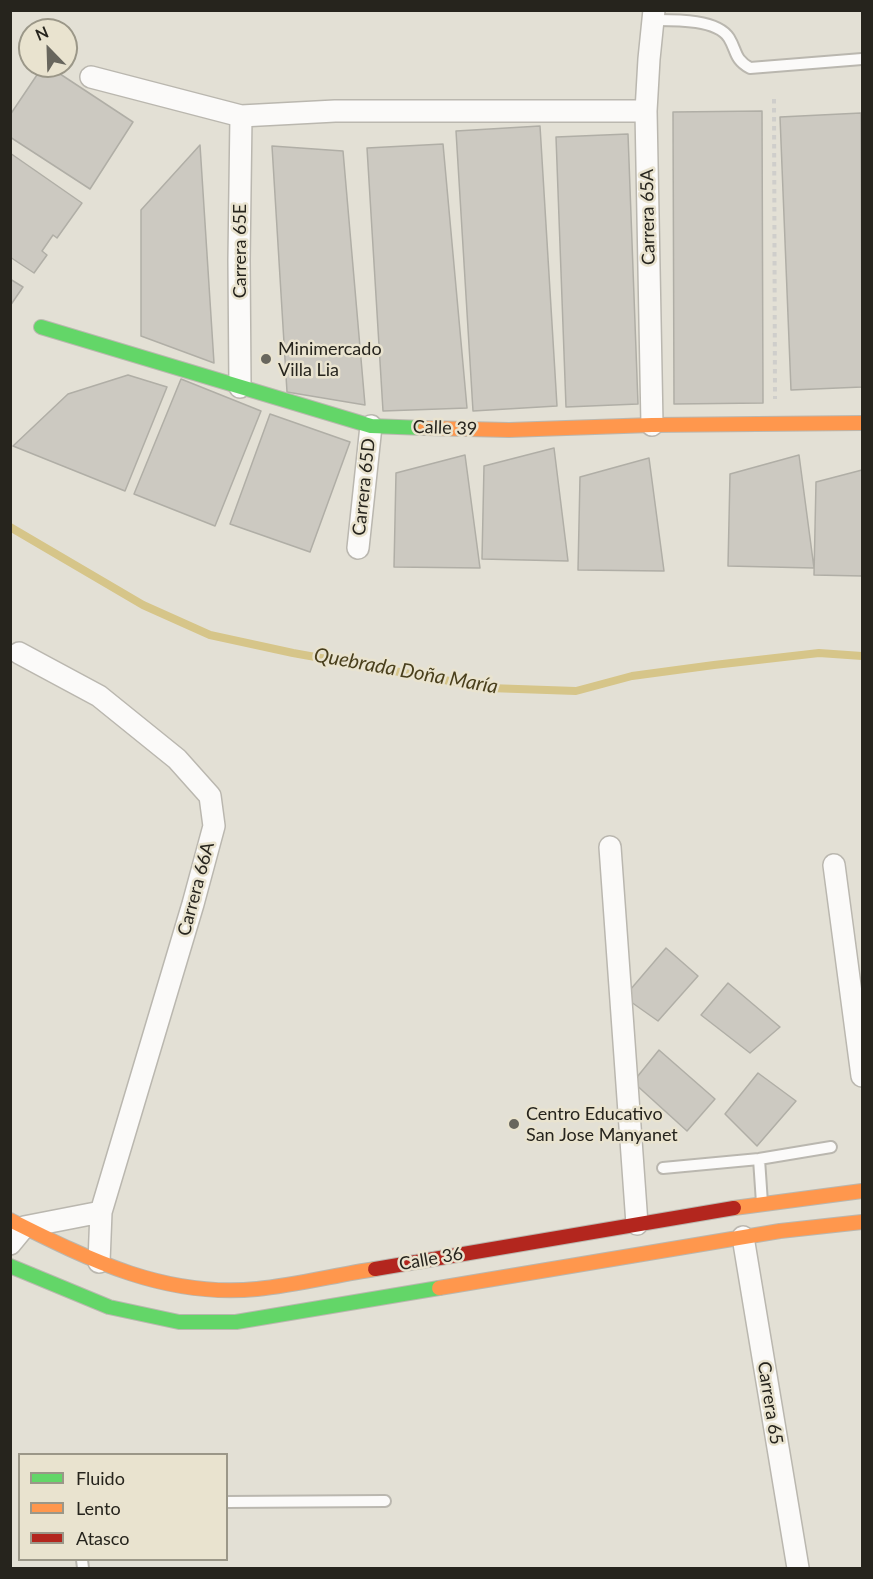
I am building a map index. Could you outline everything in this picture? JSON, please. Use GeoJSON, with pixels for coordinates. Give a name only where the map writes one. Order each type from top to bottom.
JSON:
{"type":"FeatureCollection","features":[{"type":"Feature","properties":{"kind":"main road","name":"Calle 39"},"geometry":{"type":"LineString","coordinates":[[41,327],[371,426],[509,430],[652,425],[862,423]]}},
{"type":"Feature","properties":{"kind":"main road","name":"Calle 36"},"geometry":{"type":"LineString","coordinates":[[17,1224],[124,1272],[175,1287],[216,1290],[257,1288],[762,1203],[862,1191]]}},
{"type":"Feature","properties":{"kind":"main road","name":"Calle 36"},"geometry":{"type":"LineString","coordinates":[[10,1266],[109,1307],[179,1322],[236,1322],[743,1237],[862,1222]]}},
{"type":"Feature","properties":{"kind":"street","name":"Carrera 65A"},"geometry":{"type":"LineString","coordinates":[[652,425],[646,111],[653,15]]}},
{"type":"Feature","properties":{"kind":"street"},"geometry":{"type":"LineString","coordinates":[[91,77],[241,116],[335,111],[646,111]]}},
{"type":"Feature","properties":{"kind":"street","name":"Carrera 65E"},"geometry":{"type":"LineString","coordinates":[[240,387],[241,116]]}},
{"type":"Feature","properties":{"kind":"street","name":"Carrera 65D"},"geometry":{"type":"LineString","coordinates":[[358,548],[371,426]]}},
{"type":"Feature","properties":{"kind":"street","name":"Carrera 66A"},"geometry":{"type":"LineString","coordinates":[[19,653],[99,696],[177,759],[210,796],[214,826],[187,926],[100,1212],[99,1262]]}},
{"type":"Feature","properties":{"kind":"street"},"geometry":{"type":"LineString","coordinates":[[610,847],[637,1224]]}},
{"type":"Feature","properties":{"kind":"street"},"geometry":{"type":"LineString","coordinates":[[834,865],[858,1004],[862,1076]]}},
{"type":"Feature","properties":{"kind":"street"},"geometry":{"type":"LineString","coordinates":[[10,1244],[17,1224],[100,1212]]}},
{"type":"Feature","properties":{"kind":"street","name":"Carrera 65"},"geometry":{"type":"LineString","coordinates":[[743,1237],[798,1569]]}},
{"type":"Feature","properties":{"kind":"lane"},"geometry":{"type":"LineString","coordinates":[[653,15],[722,30],[736,55],[743,64],[750,68],[862,59]]}},
{"type":"Feature","properties":{"kind":"lane"},"geometry":{"type":"LineString","coordinates":[[663,1168],[759,1158],[831,1147]]}},
{"type":"Feature","properties":{"kind":"lane"},"geometry":{"type":"LineString","coordinates":[[759,1158],[762,1203]]}},
{"type":"Feature","properties":{"kind":"lane"},"geometry":{"type":"LineString","coordinates":[[228,1502],[385,1501]]}},
{"type":"Feature","properties":{"kind":"path"},"geometry":{"type":"LineString","coordinates":[[774,99],[775,424]]}},
{"type":"Feature","properties":{"kind":"building"},"geometry":{"type":"Polygon","coordinates":[[[35,78],[66,78],[133,122],[90,189],[10,137],[10,115],[35,78]]]}},
{"type":"Feature","properties":{"kind":"building"},"geometry":{"type":"Polygon","coordinates":[[[762,111],[763,403],[674,404],[673,112],[762,111]]]}},
{"type":"Feature","properties":{"kind":"building"},"geometry":{"type":"Polygon","coordinates":[[[861,113],[862,387],[791,390],[780,117],[861,113]]]}},
{"type":"Feature","properties":{"kind":"building"},"geometry":{"type":"Polygon","coordinates":[[[540,126],[557,406],[473,411],[456,131],[540,126]]]}},
{"type":"Feature","properties":{"kind":"building"},"geometry":{"type":"Polygon","coordinates":[[[628,134],[638,404],[566,407],[556,137],[628,134]]]}},
{"type":"Feature","properties":{"kind":"building"},"geometry":{"type":"Polygon","coordinates":[[[443,144],[467,408],[383,411],[367,148],[443,144]]]}},
{"type":"Feature","properties":{"kind":"building"},"geometry":{"type":"Polygon","coordinates":[[[200,145],[214,363],[141,336],[141,210],[200,145]]]}},
{"type":"Feature","properties":{"kind":"building"},"geometry":{"type":"Polygon","coordinates":[[[272,146],[343,151],[365,405],[287,392],[272,146]]]}},
{"type":"Feature","properties":{"kind":"building"},"geometry":{"type":"Polygon","coordinates":[[[10,153],[82,203],[57,238],[53,235],[42,251],[47,255],[34,273],[10,257],[10,153]]]}},
{"type":"Feature","properties":{"kind":"building"},"geometry":{"type":"Polygon","coordinates":[[[10,279],[23,287],[10,306],[10,279]]]}},
{"type":"Feature","properties":{"kind":"building"},"geometry":{"type":"Polygon","coordinates":[[[128,375],[167,387],[125,491],[13,446],[68,394],[128,375]]]}},
{"type":"Feature","properties":{"kind":"building"},"geometry":{"type":"Polygon","coordinates":[[[181,379],[261,411],[215,526],[134,494],[181,379]]]}},
{"type":"Feature","properties":{"kind":"building"},"geometry":{"type":"Polygon","coordinates":[[[270,414],[350,442],[310,552],[230,524],[270,414]]]}},
{"type":"Feature","properties":{"kind":"building"},"geometry":{"type":"Polygon","coordinates":[[[554,448],[568,561],[482,559],[484,466],[554,448]]]}},
{"type":"Feature","properties":{"kind":"building"},"geometry":{"type":"Polygon","coordinates":[[[465,455],[480,568],[394,567],[396,473],[465,455]]]}},
{"type":"Feature","properties":{"kind":"building"},"geometry":{"type":"Polygon","coordinates":[[[799,455],[814,568],[728,566],[730,474],[799,455]]]}},
{"type":"Feature","properties":{"kind":"building"},"geometry":{"type":"Polygon","coordinates":[[[649,458],[664,571],[578,570],[580,477],[649,458]]]}},
{"type":"Feature","properties":{"kind":"building"},"geometry":{"type":"Polygon","coordinates":[[[862,470],[862,576],[814,575],[816,482],[862,470]]]}},
{"type":"Feature","properties":{"kind":"building"},"geometry":{"type":"Polygon","coordinates":[[[666,948],[698,976],[658,1021],[624,997],[666,948]]]}},
{"type":"Feature","properties":{"kind":"building"},"geometry":{"type":"Polygon","coordinates":[[[728,983],[780,1027],[750,1053],[701,1015],[728,983]]]}},
{"type":"Feature","properties":{"kind":"building"},"geometry":{"type":"Polygon","coordinates":[[[659,1050],[715,1099],[687,1131],[633,1082],[659,1050]]]}},
{"type":"Feature","properties":{"kind":"building"},"geometry":{"type":"Polygon","coordinates":[[[758,1073],[796,1101],[757,1146],[725,1114],[758,1073]]]}},
{"type":"Feature","properties":{"kind":"waterway","name":"Quebrada Doña María"},"geometry":{"type":"LineString","coordinates":[[10,527],[143,605],[210,635],[293,653],[489,688],[576,691],[632,676],[714,665],[819,653],[862,656]]}},
{"type":"Feature","properties":{"kind":"traffic: fast"},"geometry":{"type":"LineString","coordinates":[[41,327],[371,426],[425,428]]}},
{"type":"Feature","properties":{"kind":"traffic: fast"},"geometry":{"type":"LineString","coordinates":[[10,1266],[109,1307],[179,1322],[236,1322],[439,1288]]}},
{"type":"Feature","properties":{"kind":"traffic: slow"},"geometry":{"type":"LineString","coordinates":[[425,428],[509,430],[652,425],[862,423]]}},
{"type":"Feature","properties":{"kind":"traffic: slow"},"geometry":{"type":"LineString","coordinates":[[734,1208],[862,1191]]}},
{"type":"Feature","properties":{"kind":"traffic: slow"},"geometry":{"type":"LineString","coordinates":[[10,1220],[99,1262],[160,1282],[191,1288],[257,1289],[375,1269]]}},
{"type":"Feature","properties":{"kind":"traffic: slow"},"geometry":{"type":"LineString","coordinates":[[439,1288],[780,1231],[862,1222]]}},
{"type":"Feature","properties":{"kind":"traffic: jam"},"geometry":{"type":"LineString","coordinates":[[375,1269],[734,1208]]}},
{"type":"Feature","properties":{"kind":"place","name":"Minimercado Villa Lia"},"geometry":{"type":"Point","coordinates":[266,359]}},
{"type":"Feature","properties":{"kind":"place","name":"Centro Educativo San Jose Manyanet"},"geometry":{"type":"Point","coordinates":[514,1124]}}]}
